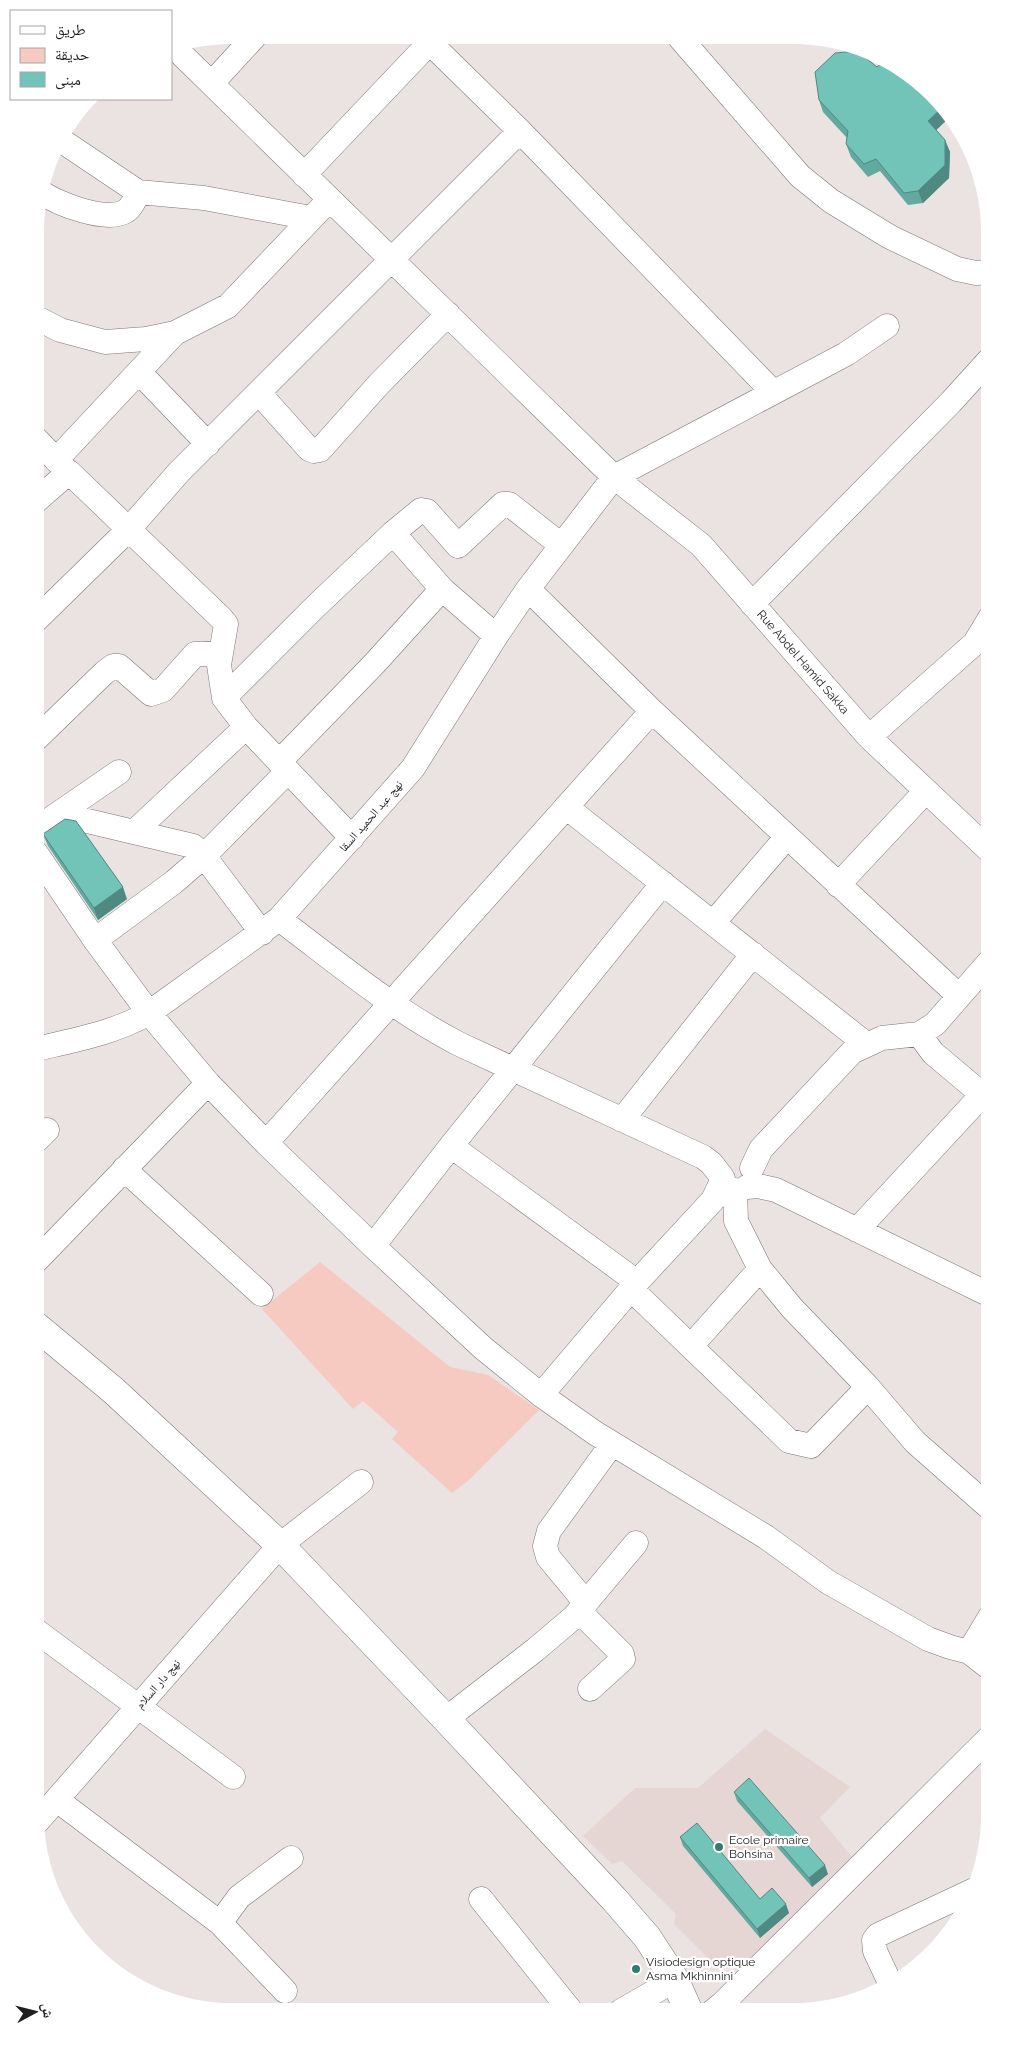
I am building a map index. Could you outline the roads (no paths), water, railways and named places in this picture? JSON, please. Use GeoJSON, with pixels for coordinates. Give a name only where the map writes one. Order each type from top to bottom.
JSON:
{"type":"FeatureCollection","features":[{"type":"Feature","properties":{"kind":"main road"},"geometry":{"type":"LineString","coordinates":[[44,1333],[114,1392],[280,1545],[446,1718],[647,1937],[676,1980],[685,2003]]}},
{"type":"Feature","properties":{"kind":"street"},"geometry":{"type":"LineString","coordinates":[[212,83],[248,44]]}},
{"type":"Feature","properties":{"kind":"street"},"geometry":{"type":"LineString","coordinates":[[304,175],[429,44]]}},
{"type":"Feature","properties":{"kind":"street"},"geometry":{"type":"LineString","coordinates":[[437,44],[773,392]]}},
{"type":"Feature","properties":{"kind":"street"},"geometry":{"type":"LineString","coordinates":[[685,44],[800,176],[831,201],[890,237],[957,269],[981,273]]}},
{"type":"Feature","properties":{"kind":"street","name":"Rue Abdel Hamid Sakka"},"geometry":{"type":"LineString","coordinates":[[179,51],[614,477],[701,545],[869,738],[981,843]]}},
{"type":"Feature","properties":{"kind":"street"},"geometry":{"type":"LineString","coordinates":[[44,612],[128,529],[208,444],[520,131]]}},
{"type":"Feature","properties":{"kind":"street"},"geometry":{"type":"LineString","coordinates":[[64,147],[138,192],[204,198],[312,218]]}},
{"type":"Feature","properties":{"kind":"street"},"geometry":{"type":"LineString","coordinates":[[47,195],[76,209],[109,215],[125,212],[135,200],[138,192]]}},
{"type":"Feature","properties":{"kind":"street"},"geometry":{"type":"LineString","coordinates":[[44,322],[60,330],[105,342],[146,339],[175,333],[228,306],[329,200]]}},
{"type":"Feature","properties":{"kind":"street"},"geometry":{"type":"LineString","coordinates":[[259,393],[309,449],[314,452],[320,450],[379,384],[448,314]]}},
{"type":"Feature","properties":{"kind":"street"},"geometry":{"type":"LineString","coordinates":[[614,477],[846,354],[887,326]]}},
{"type":"Feature","properties":{"kind":"street"},"geometry":{"type":"LineString","coordinates":[[44,490],[139,372],[175,333]]}},
{"type":"Feature","properties":{"kind":"street"},"geometry":{"type":"LineString","coordinates":[[752,604],[951,402],[981,369]]}},
{"type":"Feature","properties":{"kind":"street"},"geometry":{"type":"LineString","coordinates":[[139,372],[208,444]]}},
{"type":"Feature","properties":{"kind":"street"},"geometry":{"type":"LineString","coordinates":[[44,447],[222,618],[226,624],[219,665],[224,698],[246,727],[352,838]]}},
{"type":"Feature","properties":{"kind":"street","name":"نهج عبد الحميد السقا"},"geometry":{"type":"LineString","coordinates":[[44,1047],[115,1030],[149,1013],[270,926],[352,838],[413,768],[496,636],[528,589],[614,477]]}},
{"type":"Feature","properties":{"kind":"street"},"geometry":{"type":"LineString","coordinates":[[224,698],[316,606],[393,533],[422,510],[427,511],[458,546],[506,503],[561,545]]}},
{"type":"Feature","properties":{"kind":"street"},"geometry":{"type":"LineString","coordinates":[[393,533],[442,589],[496,636]]}},
{"type":"Feature","properties":{"kind":"street"},"geometry":{"type":"LineString","coordinates":[[94,940],[174,882],[204,856],[442,589]]}},
{"type":"Feature","properties":{"kind":"street"},"geometry":{"type":"LineString","coordinates":[[528,589],[652,711],[786,838],[959,996]]}},
{"type":"Feature","properties":{"kind":"street"},"geometry":{"type":"LineString","coordinates":[[869,738],[981,651]]}},
{"type":"Feature","properties":{"kind":"street"},"geometry":{"type":"LineString","coordinates":[[44,731],[113,666],[119,666],[151,694],[156,694],[163,690],[195,654],[221,653]]}},
{"type":"Feature","properties":{"kind":"street"},"geometry":{"type":"LineString","coordinates":[[266,1143],[652,711]]}},
{"type":"Feature","properties":{"kind":"street"},"geometry":{"type":"LineString","coordinates":[[134,832],[246,727]]}},
{"type":"Feature","properties":{"kind":"street"},"geometry":{"type":"LineString","coordinates":[[44,823],[119,772]]}},
{"type":"Feature","properties":{"kind":"street"},"geometry":{"type":"LineString","coordinates":[[838,886],[925,792]]}},
{"type":"Feature","properties":{"kind":"street"},"geometry":{"type":"LineString","coordinates":[[566,807],[866,1044]]}},
{"type":"Feature","properties":{"kind":"street"},"geometry":{"type":"LineString","coordinates":[[58,814],[193,846],[270,926],[434,1032],[704,1157],[758,1186],[776,1190],[981,1291]]}},
{"type":"Feature","properties":{"kind":"street"},"geometry":{"type":"LineString","coordinates":[[713,923],[786,838]]}},
{"type":"Feature","properties":{"kind":"street"},"geometry":{"type":"LineString","coordinates":[[44,865],[94,940],[149,1013],[208,1084],[373,1246],[484,1348],[541,1395],[612,1444],[766,1537],[828,1582],[928,1638],[969,1652],[981,1661]]}},
{"type":"Feature","properties":{"kind":"street"},"geometry":{"type":"LineString","coordinates":[[373,1246],[663,883]]}},
{"type":"Feature","properties":{"kind":"street"},"geometry":{"type":"LineString","coordinates":[[622,1120],[752,954]]}},
{"type":"Feature","properties":{"kind":"street"},"geometry":{"type":"LineString","coordinates":[[541,1395],[634,1286],[852,1052],[882,1038],[919,1034],[935,1024],[981,971]]}},
{"type":"Feature","properties":{"kind":"street"},"geometry":{"type":"LineString","coordinates":[[919,1034],[933,1053],[981,1088]]}},
{"type":"Feature","properties":{"kind":"street"},"geometry":{"type":"LineString","coordinates":[[44,1253],[208,1084]]}},
{"type":"Feature","properties":{"kind":"street"},"geometry":{"type":"LineString","coordinates":[[857,1230],[981,1093]]}},
{"type":"Feature","properties":{"kind":"street"},"geometry":{"type":"LineString","coordinates":[[451,1146],[634,1286],[789,1441],[810,1446],[868,1387]]}},
{"type":"Feature","properties":{"kind":"street"},"geometry":{"type":"LineString","coordinates":[[124,1170],[261,1294]]}},
{"type":"Feature","properties":{"kind":"street"},"geometry":{"type":"LineString","coordinates":[[737,1175],[736,1221],[760,1269],[792,1308],[868,1387],[915,1442],[981,1500]]}},
{"type":"Feature","properties":{"kind":"street"},"geometry":{"type":"LineString","coordinates":[[692,1346],[760,1269]]}},
{"type":"Feature","properties":{"kind":"street"},"geometry":{"type":"LineString","coordinates":[[590,1690],[623,1659],[622,1654],[582,1607],[548,1556],[545,1546],[549,1531],[612,1444]]}},
{"type":"Feature","properties":{"kind":"street","name":"نهج دار السلام"},"geometry":{"type":"LineString","coordinates":[[44,1814],[280,1545],[361,1482]]}},
{"type":"Feature","properties":{"kind":"street"},"geometry":{"type":"LineString","coordinates":[[446,1718],[535,1650],[582,1607],[636,1543]]}},
{"type":"Feature","properties":{"kind":"street"},"geometry":{"type":"LineString","coordinates":[[969,1652],[981,1632]]}},
{"type":"Feature","properties":{"kind":"street"},"geometry":{"type":"LineString","coordinates":[[44,1642],[138,1706],[233,1778]]}},
{"type":"Feature","properties":{"kind":"street"},"geometry":{"type":"LineString","coordinates":[[723,2003],[981,1746]]}},
{"type":"Feature","properties":{"kind":"street"},"geometry":{"type":"LineString","coordinates":[[56,1800],[220,1923],[285,1991]]}},
{"type":"Feature","properties":{"kind":"street"},"geometry":{"type":"LineString","coordinates":[[220,1923],[239,1897],[291,1858]]}},
{"type":"Feature","properties":{"kind":"street"},"geometry":{"type":"LineString","coordinates":[[888,1978],[875,1951],[874,1940],[878,1935],[964,1895]]}},
{"type":"Feature","properties":{"kind":"street"},"geometry":{"type":"LineString","coordinates":[[481,1899],[565,2003]]}},
{"type":"Feature","properties":{"kind":"street"},"geometry":{"type":"LineString","coordinates":[[636,2003],[676,1980]]}},
{"type":"Feature","properties":{"kind":"place","name":"Ecole primaire Bohsina"},"geometry":{"type":"Point","coordinates":[719,1847]}},
{"type":"Feature","properties":{"kind":"place","name":"Visiodesign optique Asma Mkhinnini"},"geometry":{"type":"Point","coordinates":[636,1969]}}]}
